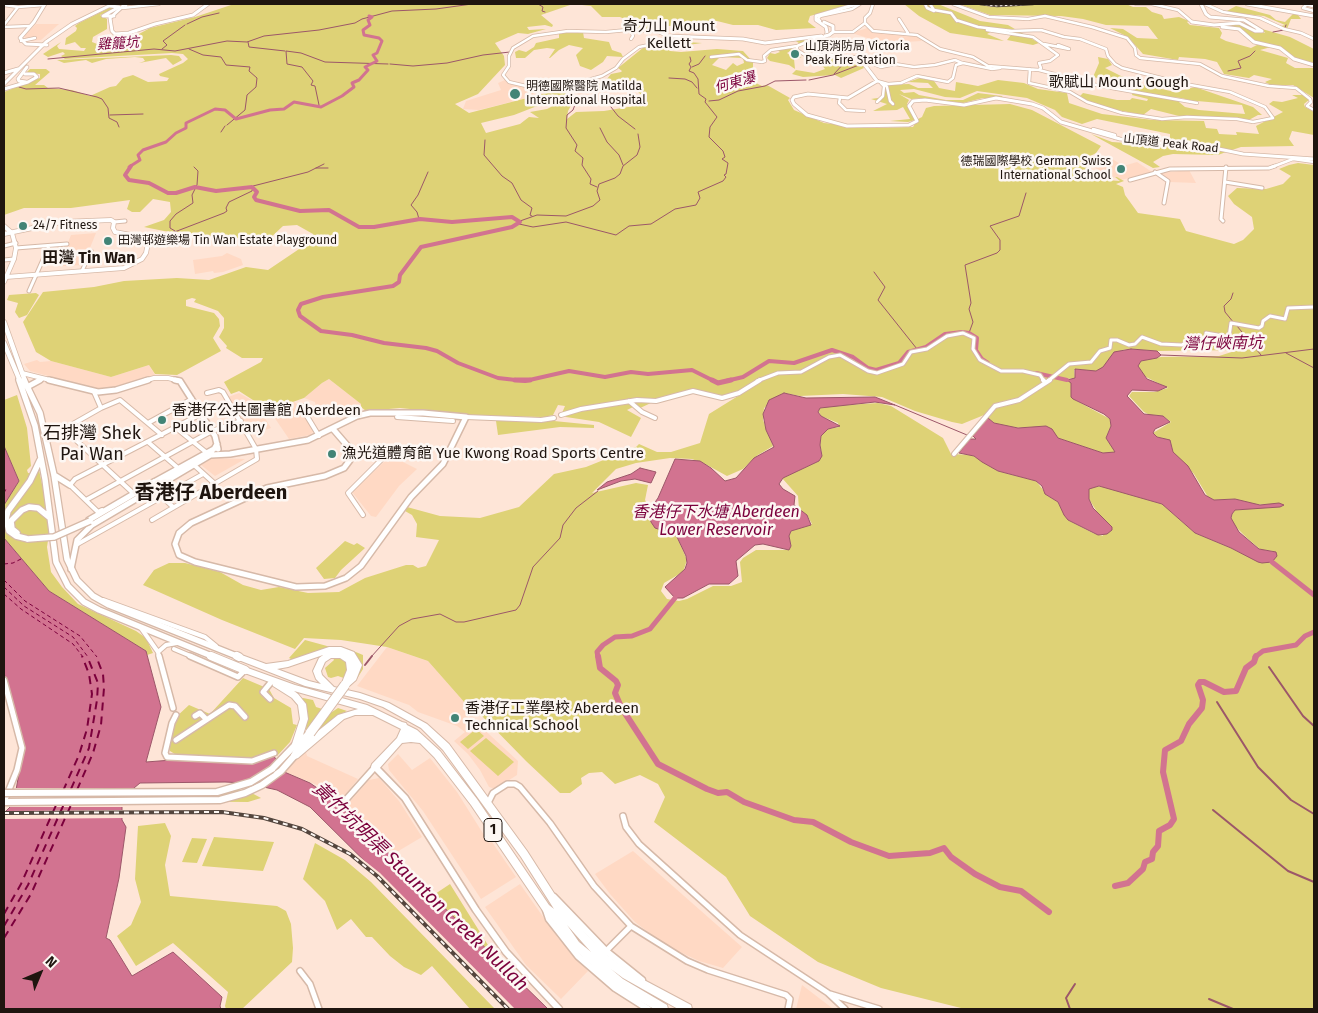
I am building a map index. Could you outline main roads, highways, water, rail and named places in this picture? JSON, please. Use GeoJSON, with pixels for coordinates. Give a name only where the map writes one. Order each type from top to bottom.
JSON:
{"type":"FeatureCollection","features":[{"type":"Feature","properties":{"kind":"highway"},"geometry":{"type":"LineString","coordinates":[[267,667],[288,664],[329,653],[347,651],[352,654],[357,662],[356,673],[299,743]]}},
{"type":"Feature","properties":{"kind":"highway"},"geometry":{"type":"LineString","coordinates":[[329,653],[322,660],[317,671],[319,677],[331,693]]}},
{"type":"Feature","properties":{"kind":"highway","name":"1"},"geometry":{"type":"LineString","coordinates":[[239,656],[375,712],[403,725],[425,741],[474,802],[546,908],[554,915],[576,945],[604,964],[687,1009]]}},
{"type":"Feature","properties":{"kind":"highway","name":"1"},"geometry":{"type":"LineString","coordinates":[[245,670],[272,681],[331,693],[360,696],[386,705],[424,726],[446,747],[488,803],[558,906],[604,964],[639,997],[663,1009]]}},
{"type":"Feature","properties":{"kind":"highway"},"geometry":{"type":"LineString","coordinates":[[272,681],[300,700],[303,707],[304,719],[295,755]]}},
{"type":"Feature","properties":{"kind":"highway"},"geometry":{"type":"LineString","coordinates":[[295,755],[338,719],[348,713],[375,712]]}},
{"type":"Feature","properties":{"kind":"highway"},"geometry":{"type":"LineString","coordinates":[[375,768],[400,740],[405,730],[403,725]]}},
{"type":"Feature","properties":{"kind":"highway"},"geometry":{"type":"LineString","coordinates":[[400,740],[411,738],[425,741]]}},
{"type":"Feature","properties":{"kind":"main road"},"geometry":{"type":"LineString","coordinates":[[44,4],[21,36],[21,41],[34,45],[45,45]]}},
{"type":"Feature","properties":{"kind":"main road"},"geometry":{"type":"LineString","coordinates":[[25,74],[37,76],[37,78],[25,82],[18,80],[30,58],[36,52],[77,22],[113,4]]}},
{"type":"Feature","properties":{"kind":"main road"},"geometry":{"type":"LineString","coordinates":[[112,16],[113,33],[127,34],[154,24],[193,15],[208,4]]}},
{"type":"Feature","properties":{"kind":"main road"},"geometry":{"type":"LineString","coordinates":[[825,35],[824,29],[815,18],[818,15],[858,4]]}},
{"type":"Feature","properties":{"kind":"main road"},"geometry":{"type":"LineString","coordinates":[[1201,4],[1206,14],[1210,17],[1244,20],[1262,31],[1256,31],[1238,23],[1214,25],[1192,22],[1194,25],[1238,29],[1252,41],[1280,48],[1292,58],[1314,65]]}},
{"type":"Feature","properties":{"kind":"main road"},"geometry":{"type":"LineString","coordinates":[[1247,4],[1314,16]]}},
{"type":"Feature","properties":{"kind":"main road"},"geometry":{"type":"LineString","coordinates":[[1307,4],[1314,6]]}},
{"type":"Feature","properties":{"kind":"main road"},"geometry":{"type":"LineString","coordinates":[[108,6],[119,7],[103,16],[112,16],[124,6]]}},
{"type":"Feature","properties":{"kind":"main road"},"geometry":{"type":"LineString","coordinates":[[668,36],[742,39],[766,43],[825,35],[833,32],[832,26],[819,21]]}},
{"type":"Feature","properties":{"kind":"main road","name":"山頂道 Peak Road"},"geometry":{"type":"LineString","coordinates":[[819,21],[825,26],[827,32],[825,37],[816,42],[814,47],[822,53],[849,57],[863,62],[877,81],[853,96],[840,98],[806,94],[795,96],[792,101],[796,107],[808,116],[844,125],[913,124],[917,119],[909,105],[916,100],[964,105],[989,98],[1014,100],[1040,107],[1054,118],[1066,124],[1115,138],[1217,148],[1242,154],[1314,161]]}},
{"type":"Feature","properties":{"kind":"main road"},"geometry":{"type":"LineString","coordinates":[[34,45],[37,47],[36,52]]}},
{"type":"Feature","properties":{"kind":"main road"},"geometry":{"type":"LineString","coordinates":[[4,86],[36,58],[45,45]]}},
{"type":"Feature","properties":{"kind":"main road"},"geometry":{"type":"LineString","coordinates":[[4,75],[25,66]]}},
{"type":"Feature","properties":{"kind":"main road"},"geometry":{"type":"LineString","coordinates":[[4,75],[11,75]]}},
{"type":"Feature","properties":{"kind":"main road"},"geometry":{"type":"LineString","coordinates":[[4,75],[6,78],[4,86]]}},
{"type":"Feature","properties":{"kind":"main road"},"geometry":{"type":"LineString","coordinates":[[4,86],[33,80]]}},
{"type":"Feature","properties":{"kind":"main road"},"geometry":{"type":"LineString","coordinates":[[4,234],[61,222],[96,220],[114,222],[113,228],[115,232],[138,236],[148,243],[145,256],[127,267],[4,278]]}},
{"type":"Feature","properties":{"kind":"main road"},"geometry":{"type":"LineString","coordinates":[[4,226],[12,233],[16,248],[14,260],[4,278]]}},
{"type":"Feature","properties":{"kind":"main road"},"geometry":{"type":"LineString","coordinates":[[4,322],[22,373],[40,413],[54,475],[64,546],[71,569],[80,583],[98,599],[122,611],[239,656]]}},
{"type":"Feature","properties":{"kind":"main road"},"geometry":{"type":"LineString","coordinates":[[4,343],[30,406],[45,479],[49,518],[58,566],[68,586],[75,594],[94,608],[245,670]]}},
{"type":"Feature","properties":{"kind":"main road"},"geometry":{"type":"LineString","coordinates":[[22,373],[94,392],[110,392],[154,378],[168,378],[182,382],[212,431],[217,446],[224,454]]}},
{"type":"Feature","properties":{"kind":"main road"},"geometry":{"type":"LineString","coordinates":[[29,386],[43,378]]}},
{"type":"Feature","properties":{"kind":"main road"},"geometry":{"type":"LineString","coordinates":[[71,569],[76,545],[86,529],[178,468],[209,454],[224,454],[308,440],[357,416],[370,413],[394,412],[466,417],[441,468],[411,497],[360,566],[342,581],[321,587],[296,587],[192,561],[177,552],[175,544],[178,536],[194,521],[267,488],[329,475],[344,468],[350,460],[352,451],[333,429]]}},
{"type":"Feature","properties":{"kind":"main road"},"geometry":{"type":"LineString","coordinates":[[40,460],[30,481],[8,511],[6,525],[9,531],[16,536],[29,538],[54,537],[194,465],[217,446]]}},
{"type":"Feature","properties":{"kind":"main road"},"geometry":{"type":"LineString","coordinates":[[54,475],[70,485]]}},
{"type":"Feature","properties":{"kind":"main road"},"geometry":{"type":"LineString","coordinates":[[90,520],[151,487]]}},
{"type":"Feature","properties":{"kind":"main road"},"geometry":{"type":"LineString","coordinates":[[29,538],[12,529],[10,524],[14,516],[22,510],[33,507],[42,509],[49,518]]}},
{"type":"Feature","properties":{"kind":"main road"},"geometry":{"type":"LineString","coordinates":[[4,793],[217,792],[234,789],[256,780],[272,769],[299,743]]}},
{"type":"Feature","properties":{"kind":"main road"},"geometry":{"type":"LineString","coordinates":[[4,802],[220,800],[245,793],[262,785],[281,771],[295,755]]}},
{"type":"Feature","properties":{"kind":"main road"},"geometry":{"type":"LineString","coordinates":[[375,768],[405,798],[476,910],[506,952],[560,1009]]}},
{"type":"Feature","properties":{"kind":"main road"},"geometry":{"type":"LineString","coordinates":[[552,895],[606,952],[660,992],[692,1009]]}},
{"type":"Feature","properties":{"kind":"main road"},"geometry":{"type":"LineString","coordinates":[[546,908],[549,919],[578,956],[609,984],[648,1009]]}},
{"type":"Feature","properties":{"kind":"water"},"geometry":{"type":"Polygon","coordinates":[[[1131,349],[1157,351],[1161,355],[1157,358],[1141,361],[1138,366],[1147,379],[1167,387],[1158,391],[1132,390],[1127,396],[1144,414],[1163,416],[1170,422],[1155,429],[1153,433],[1157,437],[1170,440],[1173,452],[1188,466],[1205,495],[1214,500],[1235,499],[1260,505],[1279,503],[1284,505],[1280,507],[1235,510],[1231,518],[1239,532],[1259,549],[1276,552],[1277,556],[1272,562],[1258,562],[1195,533],[1162,504],[1099,486],[1089,489],[1089,499],[1093,508],[1112,527],[1112,530],[1107,534],[1098,535],[1068,520],[1058,502],[1045,494],[1042,486],[1036,481],[998,471],[974,456],[959,453],[970,439],[976,439],[973,436],[988,418],[994,423],[1018,428],[1046,426],[1052,429],[1058,438],[1103,453],[1115,452],[1106,438],[1111,426],[1110,419],[1104,414],[1073,399],[1071,397],[1071,383],[1067,380],[1075,378],[1075,369],[1096,371],[1103,367],[1114,352],[1131,349]]]}},
{"type":"Feature","properties":{"kind":"water","name":"香港仔下水塘 Aberdeen Lower Reservoir"},"geometry":{"type":"Polygon","coordinates":[[[784,393],[806,398],[875,397],[895,405],[875,402],[820,408],[818,412],[821,416],[840,426],[828,429],[821,436],[822,456],[819,461],[783,478],[779,484],[783,489],[795,496],[794,505],[807,515],[811,525],[791,531],[789,536],[791,546],[789,550],[763,544],[755,545],[736,561],[738,576],[729,584],[709,584],[683,598],[675,598],[665,587],[685,569],[687,563],[686,556],[677,537],[655,528],[650,518],[653,505],[675,459],[700,461],[725,481],[736,478],[754,458],[774,447],[766,430],[763,414],[769,400],[784,393]]]}},
{"type":"Feature","properties":{"kind":"water"},"geometry":{"type":"Polygon","coordinates":[[[4,446],[19,481],[4,505],[4,446]]]}},
{"type":"Feature","properties":{"kind":"water"},"geometry":{"type":"Polygon","coordinates":[[[640,468],[656,472],[651,483],[635,479],[621,481],[597,490],[607,482],[631,474],[640,468]]]}},
{"type":"Feature","properties":{"kind":"water","name":"黃竹坑明渠 Staunton Creek Nullah"},"geometry":{"type":"Polygon","coordinates":[[[4,538],[49,591],[146,651],[161,707],[146,762],[172,760],[252,763],[274,756],[282,771],[310,783],[333,799],[548,1009],[514,1009],[310,807],[277,790],[246,783],[225,782],[140,783],[128,793],[122,805],[122,820],[126,827],[119,878],[106,938],[110,940],[132,976],[173,952],[222,997],[221,1009],[4,1009],[4,813],[12,805],[24,745],[4,673],[4,538]]]}},
{"type":"Feature","properties":{"kind":"waterway","name":"雞籠坑"},"geometry":{"type":"LineString","coordinates":[[48,59],[154,49],[175,51],[227,41],[247,42],[264,36],[319,30],[355,23],[362,19],[392,11],[436,9],[472,4]]}},
{"type":"Feature","properties":{"kind":"waterway"},"geometry":{"type":"LineString","coordinates":[[538,4],[543,7],[542,11],[545,12]]}},
{"type":"Feature","properties":{"kind":"waterway"},"geometry":{"type":"LineString","coordinates":[[187,24],[202,17],[219,13]]}},
{"type":"Feature","properties":{"kind":"waterway"},"geometry":{"type":"LineString","coordinates":[[129,167],[140,160],[138,155],[143,150],[166,142],[176,133],[186,128],[186,123],[215,109],[225,110],[236,119],[270,110],[284,109],[294,102],[321,107],[342,96],[354,87],[352,83],[359,80],[368,70],[365,67],[377,61],[373,55],[377,53],[382,41],[379,38],[364,35],[363,30],[370,25],[368,20],[372,17],[369,16]]}},
{"type":"Feature","properties":{"kind":"waterway"},"geometry":{"type":"LineString","coordinates":[[162,49],[167,45],[163,41],[185,25]]}},
{"type":"Feature","properties":{"kind":"waterway"},"geometry":{"type":"LineString","coordinates":[[1273,32],[1284,30],[1286,25]]}},
{"type":"Feature","properties":{"kind":"waterway"},"geometry":{"type":"LineString","coordinates":[[248,42],[249,47],[285,51]]}},
{"type":"Feature","properties":{"kind":"waterway"},"geometry":{"type":"LineString","coordinates":[[189,49],[203,55],[221,57],[226,65],[250,67],[249,71],[257,78],[256,87],[247,95],[245,110],[227,125]]}},
{"type":"Feature","properties":{"kind":"waterway"},"geometry":{"type":"LineString","coordinates":[[319,105],[315,86],[311,85],[313,81],[302,67],[287,64],[286,51],[301,53],[325,62],[388,64]]}},
{"type":"Feature","properties":{"kind":"waterway"},"geometry":{"type":"LineString","coordinates":[[1228,71],[1241,68],[1238,61],[1250,56],[1255,51]]}},
{"type":"Feature","properties":{"kind":"waterway"},"geometry":{"type":"LineString","coordinates":[[390,64],[413,66],[447,63],[483,55],[510,52]]}},
{"type":"Feature","properties":{"kind":"waterway"},"geometry":{"type":"LineString","coordinates":[[692,67],[699,64],[705,56]]}},
{"type":"Feature","properties":{"kind":"waterway"},"geometry":{"type":"LineString","coordinates":[[519,224],[533,227],[566,222],[616,235],[629,226],[651,224],[675,209],[696,205],[700,198],[698,192],[723,181],[726,177],[724,175],[726,174],[728,163],[722,159],[725,157],[723,151],[709,137],[710,127],[717,117],[705,102],[706,99],[699,94],[698,79],[694,73],[689,71],[691,67],[689,64],[691,61],[690,57]]}},
{"type":"Feature","properties":{"kind":"waterway"},"geometry":{"type":"LineString","coordinates":[[834,74],[847,60]]}},
{"type":"Feature","properties":{"kind":"waterway"},"geometry":{"type":"LineString","coordinates":[[809,80],[833,75],[859,65]]}},
{"type":"Feature","properties":{"kind":"waterway"},"geometry":{"type":"LineString","coordinates":[[669,78],[685,79],[692,82],[697,88]]}},
{"type":"Feature","properties":{"kind":"waterway","name":"何東瀑"},"geometry":{"type":"LineString","coordinates":[[709,101],[719,100],[738,91],[765,86],[775,81],[806,80]]}},
{"type":"Feature","properties":{"kind":"waterway"},"geometry":{"type":"LineString","coordinates":[[19,87],[26,89],[59,88],[97,97],[102,99],[108,108],[109,118],[117,122],[119,127]]}},
{"type":"Feature","properties":{"kind":"waterway"},"geometry":{"type":"LineString","coordinates":[[559,87],[568,94]]}},
{"type":"Feature","properties":{"kind":"waterway"},"geometry":{"type":"LineString","coordinates":[[569,94],[576,102],[573,110],[567,115],[566,128],[577,145],[575,151],[583,158],[582,165],[591,179],[590,184],[597,187]]}},
{"type":"Feature","properties":{"kind":"waterway"},"geometry":{"type":"LineString","coordinates":[[611,107],[618,116],[635,129]]}},
{"type":"Feature","properties":{"kind":"waterway"},"geometry":{"type":"LineString","coordinates":[[110,115],[143,114]]}},
{"type":"Feature","properties":{"kind":"waterway"},"geometry":{"type":"LineString","coordinates":[[221,132],[225,126]]}},
{"type":"Feature","properties":{"kind":"waterway"},"geometry":{"type":"LineString","coordinates":[[600,128],[607,142],[619,155],[623,165]]}},
{"type":"Feature","properties":{"kind":"waterway"},"geometry":{"type":"LineString","coordinates":[[520,221],[537,215],[566,216],[593,206],[600,200],[597,191],[599,184],[615,178],[620,174],[623,166],[637,155],[640,147],[638,134]]}},
{"type":"Feature","properties":{"kind":"waterway"},"geometry":{"type":"LineString","coordinates":[[485,140],[484,155],[502,176],[512,183],[521,200],[532,208],[530,215],[532,216]]}},
{"type":"Feature","properties":{"kind":"waterway"},"geometry":{"type":"LineString","coordinates":[[316,168],[324,164]]}},
{"type":"Feature","properties":{"kind":"waterway"},"geometry":{"type":"LineString","coordinates":[[131,166],[125,175],[129,180],[149,183],[168,193],[176,193],[195,187],[216,191],[252,187],[257,192],[254,197],[256,200],[300,211],[329,210],[359,227],[374,227],[420,219],[452,222],[512,217],[520,222],[512,227],[421,247],[400,275],[399,282],[393,286],[323,297],[301,304],[298,310],[300,316],[321,331],[352,335],[384,343],[426,348],[437,351],[458,363],[498,378],[516,380]]}},
{"type":"Feature","properties":{"kind":"waterway"},"geometry":{"type":"LineString","coordinates":[[194,167],[198,171],[197,185],[195,187]]}},
{"type":"Feature","properties":{"kind":"waterway"},"geometry":{"type":"LineString","coordinates":[[153,238],[164,236],[224,213],[227,211],[226,208],[229,202],[252,191],[253,186],[308,172],[316,168]]}},
{"type":"Feature","properties":{"kind":"waterway"},"geometry":{"type":"LineString","coordinates":[[316,168],[328,168]]}},
{"type":"Feature","properties":{"kind":"waterway"},"geometry":{"type":"LineString","coordinates":[[419,219],[417,212],[411,205],[418,195],[428,172]]}},
{"type":"Feature","properties":{"kind":"waterway"},"geometry":{"type":"LineString","coordinates":[[175,231],[170,228],[170,221],[176,214],[193,203],[192,195],[195,189]]}},
{"type":"Feature","properties":{"kind":"waterway"},"geometry":{"type":"LineString","coordinates":[[969,333],[973,322],[969,309],[971,303],[965,265],[997,253],[1000,250],[1000,240],[990,226],[1019,216],[1026,193]]}},
{"type":"Feature","properties":{"kind":"waterway"},"geometry":{"type":"LineString","coordinates":[[874,272],[885,287],[878,300],[917,349]]}},
{"type":"Feature","properties":{"kind":"waterway"},"geometry":{"type":"LineString","coordinates":[[1233,293],[1231,299],[1224,306],[1225,312],[1234,323]]}},
{"type":"Feature","properties":{"kind":"waterway"},"geometry":{"type":"LineString","coordinates":[[1237,326],[1261,355]]}},
{"type":"Feature","properties":{"kind":"waterway"},"geometry":{"type":"LineString","coordinates":[[726,381],[743,377],[769,361],[794,363],[832,350],[853,357],[868,368],[876,370],[899,363],[908,352],[926,347],[945,334],[962,332],[969,333],[977,338],[976,350],[982,359],[988,363]]}},
{"type":"Feature","properties":{"kind":"waterway","name":"灣仔峽南坑"},"geometry":{"type":"LineString","coordinates":[[1161,355],[1242,358],[1314,349]]}},
{"type":"Feature","properties":{"kind":"waterway"},"geometry":{"type":"LineString","coordinates":[[1286,353],[1314,368]]}},
{"type":"Feature","properties":{"kind":"waterway"},"geometry":{"type":"LineString","coordinates":[[529,380],[569,371],[605,377],[631,372],[648,374],[692,370],[718,383],[731,380]]}},
{"type":"Feature","properties":{"kind":"waterway"},"geometry":{"type":"LineString","coordinates":[[1036,373],[1067,380]]}},
{"type":"Feature","properties":{"kind":"waterway"},"geometry":{"type":"LineString","coordinates":[[516,380],[529,380]]}},
{"type":"Feature","properties":{"kind":"waterway"},"geometry":{"type":"LineString","coordinates":[[516,380],[529,380]]}},
{"type":"Feature","properties":{"kind":"waterway"},"geometry":{"type":"LineString","coordinates":[[895,405],[967,435]]}},
{"type":"Feature","properties":{"kind":"waterway"},"geometry":{"type":"LineString","coordinates":[[371,657],[399,626],[412,619],[440,614],[456,622],[464,622],[516,610],[520,605],[533,567],[560,538],[563,525],[576,508],[598,491]]}},
{"type":"Feature","properties":{"kind":"waterway"},"geometry":{"type":"LineString","coordinates":[[1272,562],[1314,595]]}},
{"type":"Feature","properties":{"kind":"waterway"},"geometry":{"type":"LineString","coordinates":[[598,657],[597,652],[603,645],[615,637],[632,636],[650,629],[675,598]]}},
{"type":"Feature","properties":{"kind":"waterway"},"geometry":{"type":"LineString","coordinates":[[1256,656],[1263,651],[1296,645],[1305,636],[1314,632]]}},
{"type":"Feature","properties":{"kind":"waterway"},"geometry":{"type":"LineString","coordinates":[[365,665],[372,656]]}},
{"type":"Feature","properties":{"kind":"waterway"},"geometry":{"type":"LineString","coordinates":[[598,656],[600,668],[616,681],[618,685],[615,693],[621,707],[658,764],[707,789],[718,793],[727,792],[744,802],[794,820],[813,822],[851,842],[889,856],[930,853],[944,848],[951,857],[975,874],[1000,887],[1021,891],[1049,912]]}},
{"type":"Feature","properties":{"kind":"waterway"},"geometry":{"type":"LineString","coordinates":[[1115,886],[1128,883],[1143,869],[1145,862],[1152,859],[1153,852],[1158,846],[1159,831],[1170,825],[1174,819],[1163,772],[1165,750],[1181,741],[1189,724],[1202,708],[1203,700],[1198,685],[1200,682],[1204,682],[1224,692],[1236,691],[1246,668],[1254,662],[1256,656]]}},
{"type":"Feature","properties":{"kind":"waterway"},"geometry":{"type":"LineString","coordinates":[[1269,667],[1303,716],[1314,726]]}},
{"type":"Feature","properties":{"kind":"waterway"},"geometry":{"type":"LineString","coordinates":[[1217,702],[1258,767],[1291,800],[1314,814]]}},
{"type":"Feature","properties":{"kind":"waterway"},"geometry":{"type":"LineString","coordinates":[[1213,810],[1288,871],[1314,882]]}},
{"type":"Feature","properties":{"kind":"waterway"},"geometry":{"type":"LineString","coordinates":[[1070,1009],[1066,998],[1075,984]]}},
{"type":"Feature","properties":{"kind":"waterway"},"geometry":{"type":"LineString","coordinates":[[1209,999],[1233,1009]]}},
{"type":"Feature","properties":{"kind":"railway"},"geometry":{"type":"LineString","coordinates":[[980,4],[997,6],[1033,4]]}},
{"type":"Feature","properties":{"kind":"railway"},"geometry":{"type":"LineString","coordinates":[[4,813],[222,812],[264,818],[302,829],[350,854],[377,876],[508,1009]]}},
{"type":"Feature","properties":{"kind":"place","name":"山頂消防局 Victoria Peak Fire Station"},"geometry":{"type":"Point","coordinates":[795,54]}},
{"type":"Feature","properties":{"kind":"place","name":"明德國際醫院 Matilda International Hospital"},"geometry":{"type":"Point","coordinates":[515,94]}},
{"type":"Feature","properties":{"kind":"place","name":"德瑞國際學校 German Swiss International School"},"geometry":{"type":"Point","coordinates":[1121,169]}},
{"type":"Feature","properties":{"kind":"place","name":"24/7 Fitness"},"geometry":{"type":"Point","coordinates":[23,226]}},
{"type":"Feature","properties":{"kind":"place","name":"田灣邨遊樂場 Tin Wan Estate Playground"},"geometry":{"type":"Point","coordinates":[108,241]}},
{"type":"Feature","properties":{"kind":"place","name":"香港仔公共圖書館 Aberdeen Public Library"},"geometry":{"type":"Point","coordinates":[162,420]}},
{"type":"Feature","properties":{"kind":"place","name":"漁光道體育館 Yue Kwong Road Sports Centre"},"geometry":{"type":"Point","coordinates":[332,454]}},
{"type":"Feature","properties":{"kind":"place","name":"香港仔工業學校 Aberdeen Technical School"},"geometry":{"type":"Point","coordinates":[455,718]}},
{"type":"Feature","properties":{"kind":"district","name":"奇力山 Mount Kellett"},"geometry":{"type":"Point","coordinates":[669,36]}},
{"type":"Feature","properties":{"kind":"district","name":"歌賦山 Mount Gough"},"geometry":{"type":"Point","coordinates":[1119,83]}},
{"type":"Feature","properties":{"kind":"district","name":"田灣 Tin Wan"},"geometry":{"type":"Point","coordinates":[89,259]}},
{"type":"Feature","properties":{"kind":"district","name":"石排灣 Shek Pai Wan"},"geometry":{"type":"Point","coordinates":[92,444]}},
{"type":"Feature","properties":{"kind":"district","name":"香港仔 Aberdeen"},"geometry":{"type":"Point","coordinates":[211,493]}}]}
